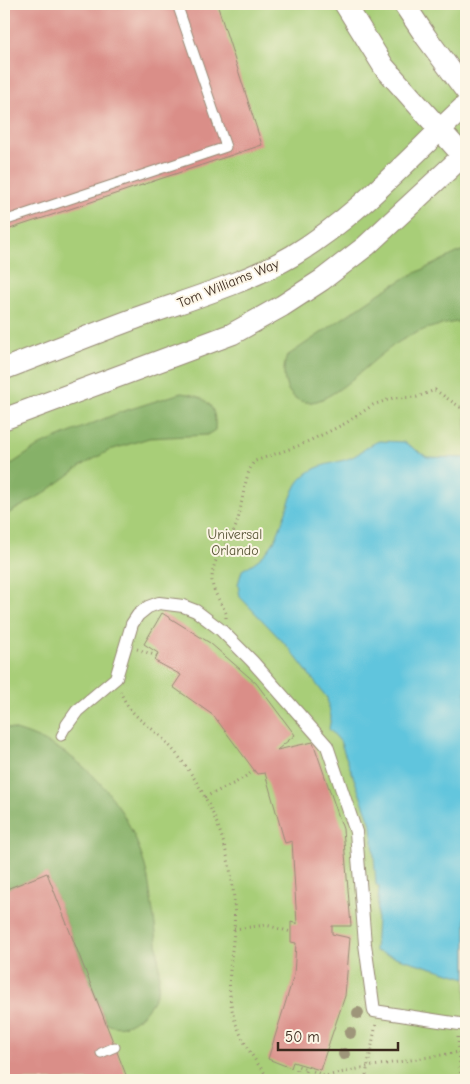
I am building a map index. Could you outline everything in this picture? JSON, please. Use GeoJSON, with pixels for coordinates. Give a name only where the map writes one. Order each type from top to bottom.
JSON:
{"type":"FeatureCollection","features":[{"type":"Feature","properties":{"kind":"street"},"geometry":{"type":"LineString","coordinates":[[4,419],[232,334],[282,306],[322,280],[366,246],[465,156],[439,130],[384,67],[345,4]]}},
{"type":"Feature","properties":{"kind":"street"},"geometry":{"type":"LineString","coordinates":[[404,4],[466,91]]}},
{"type":"Feature","properties":{"kind":"street","name":"Tom Williams Way"},"geometry":{"type":"LineString","coordinates":[[4,369],[267,270],[301,250],[341,221],[466,105]]}},
{"type":"Feature","properties":{"kind":"street"},"geometry":{"type":"LineString","coordinates":[[64,731],[77,711],[116,678],[122,661],[126,638],[138,615],[148,607],[159,603],[184,606],[196,611],[221,630],[252,661],[327,746],[356,832],[365,944],[374,1011],[464,1029]]}},
{"type":"Feature","properties":{"kind":"lane"},"geometry":{"type":"LineString","coordinates":[[10,220],[226,147],[178,4]]}},
{"type":"Feature","properties":{"kind":"lane"},"geometry":{"type":"LineString","coordinates":[[101,1053],[115,1047]]}},
{"type":"Feature","properties":{"kind":"path"},"geometry":{"type":"LineString","coordinates":[[221,630],[226,613],[213,586],[212,578],[217,554],[237,524],[244,499],[247,473],[255,461],[298,446],[346,423],[373,405],[393,398],[417,397],[434,390],[460,407],[466,406]]}},
{"type":"Feature","properties":{"kind":"path"},"geometry":{"type":"LineString","coordinates":[[124,648],[136,649],[157,656]]}},
{"type":"Feature","properties":{"kind":"path"},"geometry":{"type":"LineString","coordinates":[[116,678],[130,711],[159,736],[176,755],[205,797],[214,816],[229,860],[233,881],[234,929],[229,982],[231,1005],[246,1042],[270,1080]]}},
{"type":"Feature","properties":{"kind":"path"},"geometry":{"type":"LineString","coordinates":[[205,797],[235,783],[254,771]]}},
{"type":"Feature","properties":{"kind":"path"},"geometry":{"type":"LineString","coordinates":[[234,929],[266,925],[291,932]]}},
{"type":"Feature","properties":{"kind":"path"},"geometry":{"type":"LineString","coordinates":[[365,1080],[376,1022],[374,1011]]}},
{"type":"Feature","properties":{"kind":"path"},"geometry":{"type":"LineString","coordinates":[[462,1080],[457,1038],[464,1029]]}},
{"type":"Feature","properties":{"kind":"path"},"geometry":{"type":"LineString","coordinates":[[309,1080],[313,1071],[326,1076],[466,1051]]}},
{"type":"Feature","properties":{"kind":"path"},"geometry":{"type":"LineString","coordinates":[[294,1080],[298,1066],[306,1069],[302,1080]]}},
{"type":"Feature","properties":{"kind":"green space","name":"Universal Orlando"},"geometry":{"type":"Polygon","coordinates":[[[4,4],[466,4],[466,1080],[4,1080],[4,4]]]}},
{"type":"Feature","properties":{"kind":"green space"},"geometry":{"type":"Polygon","coordinates":[[[461,251],[466,251],[466,321],[434,327],[404,339],[338,390],[317,401],[307,402],[299,400],[288,390],[284,373],[287,356],[380,293],[405,278],[461,251]]]}},
{"type":"Feature","properties":{"kind":"green space"},"geometry":{"type":"Polygon","coordinates":[[[181,393],[197,396],[208,403],[214,414],[215,430],[207,435],[149,438],[110,450],[81,466],[43,494],[4,516],[4,469],[40,445],[118,413],[181,393]]]}},
{"type":"Feature","properties":{"kind":"green space"},"geometry":{"type":"Polygon","coordinates":[[[4,727],[29,734],[73,758],[92,774],[108,792],[134,836],[148,879],[157,939],[159,981],[151,1004],[145,1012],[130,1023],[114,1026],[106,1023],[47,874],[7,889],[4,881],[4,727]]]}},
{"type":"Feature","properties":{"kind":"water"},"geometry":{"type":"Polygon","coordinates":[[[379,441],[404,442],[427,457],[466,458],[466,978],[375,951],[379,886],[376,885],[372,827],[340,741],[329,729],[331,717],[327,698],[289,648],[240,597],[238,584],[242,570],[254,563],[269,549],[278,533],[294,491],[301,479],[316,468],[350,458],[379,441]]]}},
{"type":"Feature","properties":{"kind":"building"},"geometry":{"type":"Polygon","coordinates":[[[4,4],[217,4],[262,145],[4,231],[4,4]]]}},
{"type":"Feature","properties":{"kind":"building"},"geometry":{"type":"Polygon","coordinates":[[[162,613],[210,643],[256,683],[295,735],[277,750],[313,742],[343,829],[351,926],[332,926],[332,934],[350,938],[345,996],[320,1070],[293,1062],[291,1068],[268,1059],[294,975],[296,943],[291,942],[291,922],[297,924],[292,841],[285,843],[265,773],[257,774],[214,716],[173,687],[181,675],[155,661],[158,653],[144,644],[162,613]]]}},
{"type":"Feature","properties":{"kind":"building"},"geometry":{"type":"Polygon","coordinates":[[[47,873],[128,1080],[4,1080],[4,890],[47,873]]]}}]}
